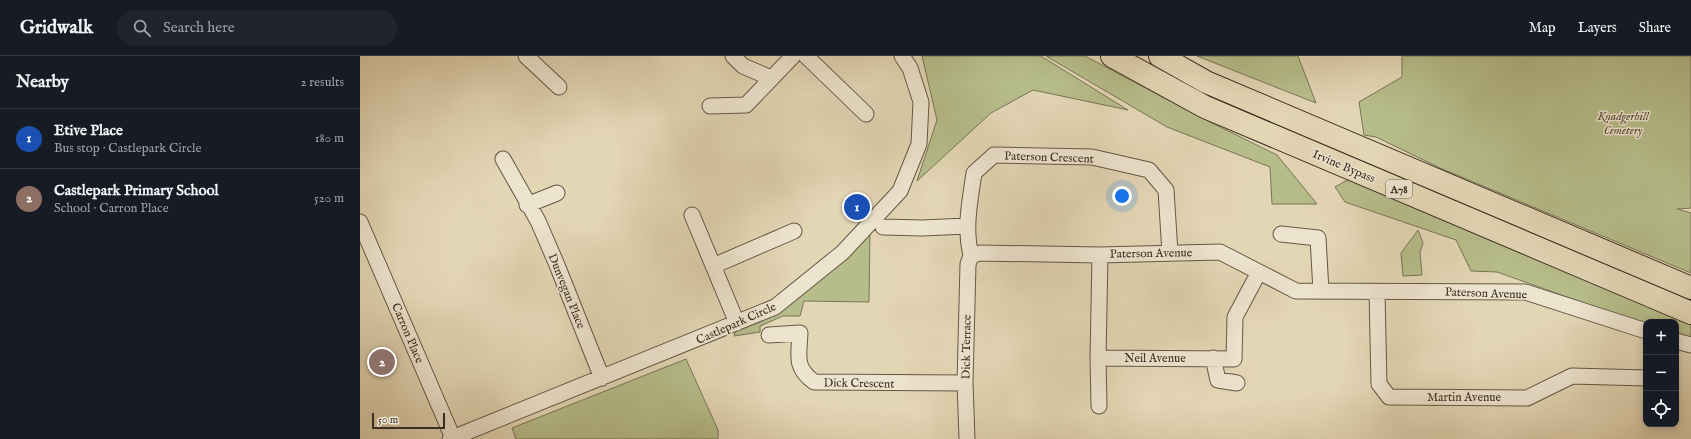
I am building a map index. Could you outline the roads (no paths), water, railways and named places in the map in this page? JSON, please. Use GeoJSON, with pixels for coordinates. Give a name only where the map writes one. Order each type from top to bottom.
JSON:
{"type":"FeatureCollection","features":[{"type":"Feature","properties":{"kind":"highway","name":"Irvine Bypass"},"geometry":{"type":"LineString","coordinates":[[1112,56],[1206,107],[1691,313]]}},
{"type":"Feature","properties":{"kind":"highway","name":"Irvine Bypass"},"geometry":{"type":"LineString","coordinates":[[1160,56],[1206,82],[1691,288]]}},
{"type":"Feature","properties":{"kind":"street"},"geometry":{"type":"LineString","coordinates":[[526,56],[559,87]]}},
{"type":"Feature","properties":{"kind":"street"},"geometry":{"type":"LineString","coordinates":[[733,56],[743,66],[771,78]]}},
{"type":"Feature","properties":{"kind":"street"},"geometry":{"type":"LineString","coordinates":[[710,106],[746,105],[793,56]]}},
{"type":"Feature","properties":{"kind":"street"},"geometry":{"type":"LineString","coordinates":[[806,56],[866,114]]}},
{"type":"Feature","properties":{"kind":"street","name":"Castlepark Circle"},"geometry":{"type":"LineString","coordinates":[[452,438],[775,307],[836,258],[900,191],[919,144],[921,102],[910,68],[902,56]]}},
{"type":"Feature","properties":{"kind":"street","name":"Paterson Crescent"},"geometry":{"type":"LineString","coordinates":[[971,256],[967,242],[966,226],[974,173],[994,155],[1092,157],[1150,170],[1166,190],[1170,253]]}},
{"type":"Feature","properties":{"kind":"street","name":"Dunvegan Place"},"geometry":{"type":"LineString","coordinates":[[503,159],[538,221],[558,265],[602,378]]}},
{"type":"Feature","properties":{"kind":"street"},"geometry":{"type":"LineString","coordinates":[[528,205],[557,193]]}},
{"type":"Feature","properties":{"kind":"street"},"geometry":{"type":"LineString","coordinates":[[692,215],[737,323]]}},
{"type":"Feature","properties":{"kind":"street","name":"Carron Place"},"geometry":{"type":"LineString","coordinates":[[361,226],[452,438]]}},
{"type":"Feature","properties":{"kind":"street"},"geometry":{"type":"LineString","coordinates":[[883,227],[966,226]]}},
{"type":"Feature","properties":{"kind":"street"},"geometry":{"type":"LineString","coordinates":[[713,266],[794,231]]}},
{"type":"Feature","properties":{"kind":"street"},"geometry":{"type":"LineString","coordinates":[[1281,234],[1318,238],[1321,291]]}},
{"type":"Feature","properties":{"kind":"street","name":"Paterson Avenue"},"geometry":{"type":"LineString","coordinates":[[971,256],[980,253],[1100,255],[1220,252],[1296,291],[1525,292],[1643,330]]}},
{"type":"Feature","properties":{"kind":"street"},"geometry":{"type":"LineString","coordinates":[[1099,406],[1098,358],[1100,255]]}},
{"type":"Feature","properties":{"kind":"street","name":"Dick Terrace"},"geometry":{"type":"LineString","coordinates":[[967,439],[965,383],[968,264],[971,256]]}},
{"type":"Feature","properties":{"kind":"street","name":"Neil Avenue"},"geometry":{"type":"LineString","coordinates":[[1098,358],[1234,359],[1235,317],[1259,272]]}},
{"type":"Feature","properties":{"kind":"street","name":"Martin Avenue"},"geometry":{"type":"LineString","coordinates":[[1377,292],[1379,384],[1389,397],[1527,398],[1572,376],[1643,374]]}},
{"type":"Feature","properties":{"kind":"street","name":"Dick Crescent"},"geometry":{"type":"LineString","coordinates":[[769,335],[800,333],[798,362],[804,374],[814,382],[965,383]]}},
{"type":"Feature","properties":{"kind":"street"},"geometry":{"type":"LineString","coordinates":[[1679,342],[1691,346]]}},
{"type":"Feature","properties":{"kind":"street"},"geometry":{"type":"LineString","coordinates":[[1213,358],[1218,380],[1237,383]]}},
{"type":"Feature","properties":{"kind":"place","name":"Etive Place"},"geometry":{"type":"Point","coordinates":[857,207]}},
{"type":"Feature","properties":{"kind":"place","name":"Castlepark Primary School"},"geometry":{"type":"Point","coordinates":[382,362]}},
{"type":"Feature","properties":{"kind":"park label","name":"Knadgerhill Cemetery"},"geometry":{"type":"Point","coordinates":[1623,123]}}]}
